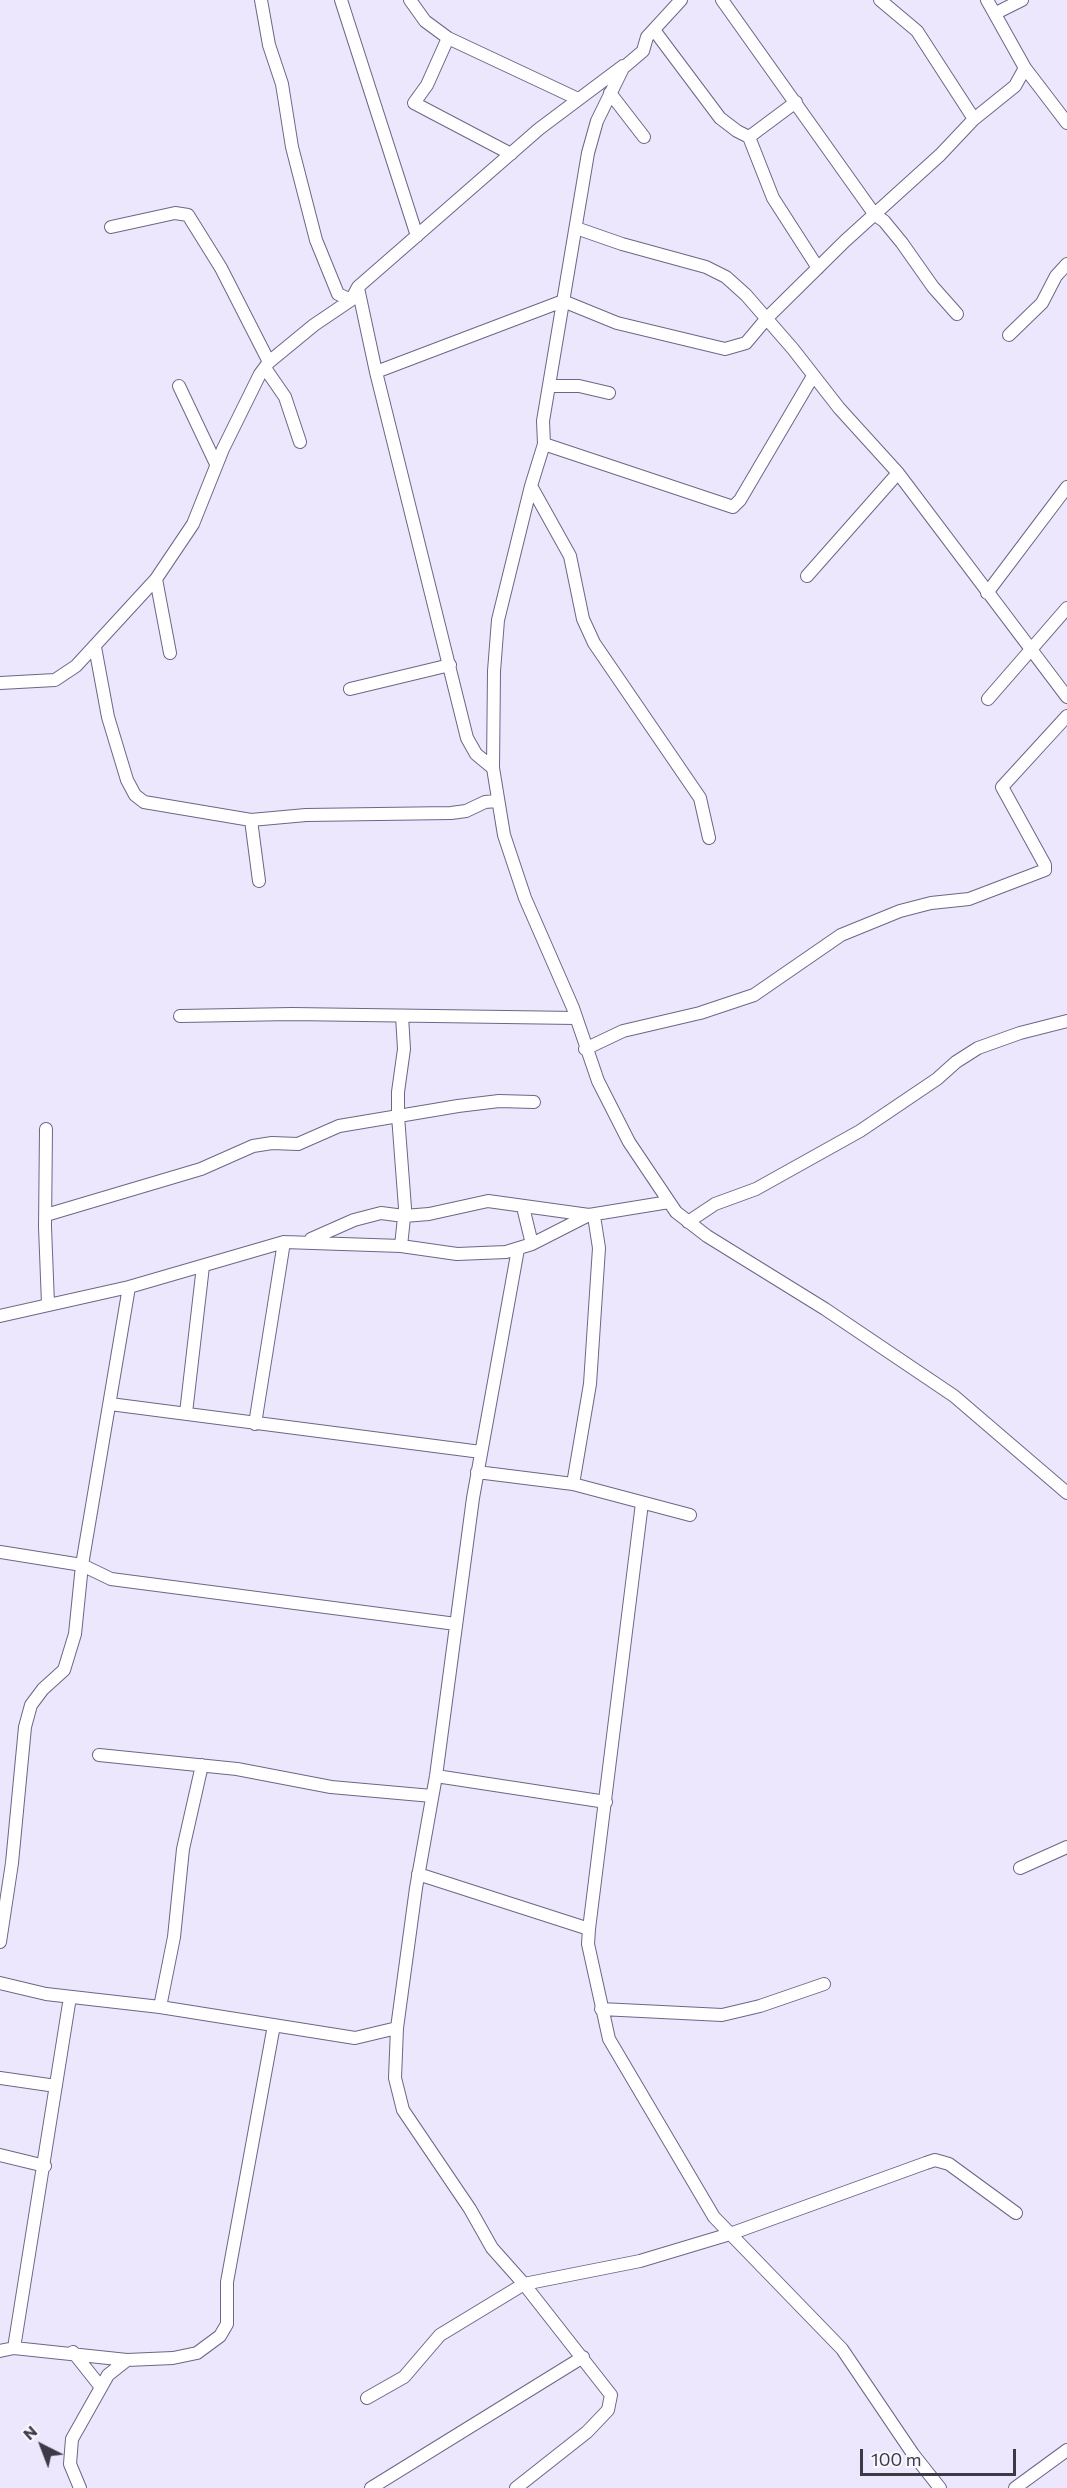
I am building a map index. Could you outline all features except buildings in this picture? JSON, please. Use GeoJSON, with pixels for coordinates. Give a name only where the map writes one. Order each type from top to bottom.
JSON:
{"type":"FeatureCollection","features":[{"type":"Feature","properties":{"kind":"street"},"geometry":{"type":"LineString","coordinates":[[261,0],[269,45],[282,84],[292,147],[316,240],[338,294],[351,300]]}},
{"type":"Feature","properties":{"kind":"street"},"geometry":{"type":"LineString","coordinates":[[341,0],[417,236]]}},
{"type":"Feature","properties":{"kind":"street"},"geometry":{"type":"LineString","coordinates":[[410,0],[425,21],[448,38],[576,98]]}},
{"type":"Feature","properties":{"kind":"street"},"geometry":{"type":"LineString","coordinates":[[681,0],[647,37],[643,51],[623,68],[597,121],[588,153],[543,421],[544,444],[531,486],[498,620],[494,671],[493,768],[497,801],[513,866],[576,1018],[585,1049],[612,1111],[669,1202],[688,1222],[825,1309],[954,1396],[1067,1493]]}},
{"type":"Feature","properties":{"kind":"street"},"geometry":{"type":"LineString","coordinates":[[722,0],[875,215],[884,221],[933,287],[957,314]]}},
{"type":"Feature","properties":{"kind":"street"},"geometry":{"type":"LineString","coordinates":[[880,0],[917,31],[974,119]]}},
{"type":"Feature","properties":{"kind":"street"},"geometry":{"type":"LineString","coordinates":[[987,0],[1025,68],[1063,107],[1067,123]]}},
{"type":"Feature","properties":{"kind":"street"},"geometry":{"type":"LineString","coordinates":[[996,13],[1022,0]]}},
{"type":"Feature","properties":{"kind":"street"},"geometry":{"type":"LineString","coordinates":[[654,30],[720,118],[736,131],[749,136],[773,198],[818,268]]}},
{"type":"Feature","properties":{"kind":"street"},"geometry":{"type":"LineString","coordinates":[[448,38],[427,85],[414,103],[511,154]]}},
{"type":"Feature","properties":{"kind":"street"},"geometry":{"type":"LineString","coordinates":[[0,683],[56,680],[66,675],[95,647],[156,579],[193,524],[216,465],[267,365],[314,325],[351,300],[358,287],[576,98],[643,51]]}},
{"type":"Feature","properties":{"kind":"street"},"geometry":{"type":"LineString","coordinates":[[376,372],[563,301],[617,323],[725,349],[746,343],[767,318],[910,179],[940,155],[974,119],[1015,86],[1025,68]]}},
{"type":"Feature","properties":{"kind":"street"},"geometry":{"type":"LineString","coordinates":[[610,93],[644,136]]}},
{"type":"Feature","properties":{"kind":"street"},"geometry":{"type":"LineString","coordinates":[[749,136],[796,102]]}},
{"type":"Feature","properties":{"kind":"street"},"geometry":{"type":"LineString","coordinates":[[111,227],[175,213],[188,215],[221,268],[267,365],[285,397],[300,442]]}},
{"type":"Feature","properties":{"kind":"street"},"geometry":{"type":"LineString","coordinates":[[576,228],[622,244],[706,267],[726,277],[767,318],[813,376],[898,473],[1067,696]]}},
{"type":"Feature","properties":{"kind":"street"},"geometry":{"type":"LineString","coordinates":[[1009,335],[1042,303],[1056,276],[1067,264]]}},
{"type":"Feature","properties":{"kind":"street"},"geometry":{"type":"LineString","coordinates":[[358,287],[376,372],[471,747],[493,768]]}},
{"type":"Feature","properties":{"kind":"street"},"geometry":{"type":"LineString","coordinates":[[544,444],[733,507],[741,500],[813,376]]}},
{"type":"Feature","properties":{"kind":"street"},"geometry":{"type":"LineString","coordinates":[[179,386],[216,465]]}},
{"type":"Feature","properties":{"kind":"street"},"geometry":{"type":"LineString","coordinates":[[549,386],[579,386],[609,393]]}},
{"type":"Feature","properties":{"kind":"street"},"geometry":{"type":"LineString","coordinates":[[807,576],[898,473]]}},
{"type":"Feature","properties":{"kind":"street"},"geometry":{"type":"LineString","coordinates":[[531,486],[570,556],[583,619],[594,643],[700,798],[709,838]]}},
{"type":"Feature","properties":{"kind":"street"},"geometry":{"type":"LineString","coordinates":[[987,593],[1067,487]]}},
{"type":"Feature","properties":{"kind":"street"},"geometry":{"type":"LineString","coordinates":[[156,579],[170,653]]}},
{"type":"Feature","properties":{"kind":"street"},"geometry":{"type":"LineString","coordinates":[[988,699],[1067,608]]}},
{"type":"Feature","properties":{"kind":"street"},"geometry":{"type":"LineString","coordinates":[[95,647],[108,717],[127,780],[135,795],[144,802],[156,806],[251,820],[306,815],[466,812],[485,802],[497,801]]}},
{"type":"Feature","properties":{"kind":"street"},"geometry":{"type":"LineString","coordinates":[[350,689],[450,665]]}},
{"type":"Feature","properties":{"kind":"street"},"geometry":{"type":"LineString","coordinates":[[585,1049],[623,1031],[700,1012],[754,995],[841,935],[900,911],[931,903],[969,899],[1045,870],[1045,865],[1002,787],[1067,716]]}},
{"type":"Feature","properties":{"kind":"street"},"geometry":{"type":"LineString","coordinates":[[251,820],[259,881]]}},
{"type":"Feature","properties":{"kind":"street"},"geometry":{"type":"LineString","coordinates":[[180,1016],[576,1018]]}},
{"type":"Feature","properties":{"kind":"street"},"geometry":{"type":"LineString","coordinates":[[401,1246],[404,1175],[398,1092],[404,1049],[402,1016]]}},
{"type":"Feature","properties":{"kind":"street"},"geometry":{"type":"LineString","coordinates":[[688,1222],[715,1204],[756,1189],[860,1131],[978,1048],[1020,1033],[1067,1021]]}},
{"type":"Feature","properties":{"kind":"street"},"geometry":{"type":"LineString","coordinates":[[46,1215],[201,1169],[253,1146],[272,1143],[298,1144],[339,1126],[500,1101],[534,1102]]}},
{"type":"Feature","properties":{"kind":"street"},"geometry":{"type":"LineString","coordinates":[[46,1130],[48,1304]]}},
{"type":"Feature","properties":{"kind":"street"},"geometry":{"type":"LineString","coordinates":[[308,1241],[354,1220],[381,1213],[404,1216],[465,1208],[488,1202],[592,1215]]}},
{"type":"Feature","properties":{"kind":"street"},"geometry":{"type":"LineString","coordinates":[[0,1316],[129,1287],[284,1242],[308,1241],[401,1246],[457,1254],[484,1254],[518,1249],[532,1244],[592,1215],[632,1206],[669,1202]]}},
{"type":"Feature","properties":{"kind":"street"},"geometry":{"type":"LineString","coordinates":[[523,1207],[532,1244]]}},
{"type":"Feature","properties":{"kind":"street"},"geometry":{"type":"LineString","coordinates":[[573,1484],[590,1384],[599,1248],[592,1215]]}},
{"type":"Feature","properties":{"kind":"street"},"geometry":{"type":"LineString","coordinates":[[255,1424],[284,1242]]}},
{"type":"Feature","properties":{"kind":"street"},"geometry":{"type":"LineString","coordinates":[[516,2488],[587,2432],[608,2410],[611,2395],[524,2284],[492,2248],[470,2209],[403,2110],[395,2078],[397,2028],[418,1874],[436,1776],[477,1472],[518,1249]]}},
{"type":"Feature","properties":{"kind":"street"},"geometry":{"type":"LineString","coordinates":[[186,1413],[203,1266]]}},
{"type":"Feature","properties":{"kind":"street"},"geometry":{"type":"LineString","coordinates":[[0,1942],[12,1863],[25,1727],[31,1705],[43,1689],[64,1670],[75,1634],[82,1565],[129,1287]]}},
{"type":"Feature","properties":{"kind":"street"},"geometry":{"type":"LineString","coordinates":[[110,1404],[481,1452]]}},
{"type":"Feature","properties":{"kind":"street"},"geometry":{"type":"LineString","coordinates":[[477,1472],[573,1484],[690,1515]]}},
{"type":"Feature","properties":{"kind":"street"},"geometry":{"type":"LineString","coordinates":[[642,1503],[589,1929],[588,1944],[601,2009],[616,2054],[663,2127],[714,2217],[842,2349],[913,2454],[940,2488]]}},
{"type":"Feature","properties":{"kind":"street"},"geometry":{"type":"LineString","coordinates":[[0,1552],[82,1565],[111,1579],[456,1623]]}},
{"type":"Feature","properties":{"kind":"street"},"geometry":{"type":"LineString","coordinates":[[99,1755],[202,1765],[331,1787],[432,1796]]}},
{"type":"Feature","properties":{"kind":"street"},"geometry":{"type":"LineString","coordinates":[[160,2007],[174,1937],[183,1849],[202,1765]]}},
{"type":"Feature","properties":{"kind":"street"},"geometry":{"type":"LineString","coordinates":[[436,1776],[606,1802]]}},
{"type":"Feature","properties":{"kind":"street"},"geometry":{"type":"LineString","coordinates":[[1020,1868],[1067,1847]]}},
{"type":"Feature","properties":{"kind":"street"},"geometry":{"type":"LineString","coordinates":[[418,1874],[589,1929]]}},
{"type":"Feature","properties":{"kind":"street"},"geometry":{"type":"LineString","coordinates":[[0,1983],[70,1997],[160,2007],[355,2038],[397,2028]]}},
{"type":"Feature","properties":{"kind":"street"},"geometry":{"type":"LineString","coordinates":[[601,2009],[722,2015],[760,2006],[824,1984]]}},
{"type":"Feature","properties":{"kind":"street"},"geometry":{"type":"LineString","coordinates":[[14,2348],[45,2166],[70,1997]]}},
{"type":"Feature","properties":{"kind":"street"},"geometry":{"type":"LineString","coordinates":[[0,2352],[14,2348],[73,2352],[127,2360],[173,2358],[197,2353],[220,2336],[227,2324],[227,2282],[274,2025]]}},
{"type":"Feature","properties":{"kind":"street"},"geometry":{"type":"LineString","coordinates":[[0,2078],[56,2086]]}},
{"type":"Feature","properties":{"kind":"street"},"geometry":{"type":"LineString","coordinates":[[0,2155],[45,2166]]}},
{"type":"Feature","properties":{"kind":"street"},"geometry":{"type":"LineString","coordinates":[[367,2398],[404,2377],[440,2335],[524,2284],[640,2261],[730,2234],[935,2160],[959,2170],[1016,2214]]}},
{"type":"Feature","properties":{"kind":"street"},"geometry":{"type":"LineString","coordinates":[[73,2352],[100,2386]]}},
{"type":"Feature","properties":{"kind":"street"},"geometry":{"type":"LineString","coordinates":[[371,2488],[583,2357]]}},
{"type":"Feature","properties":{"kind":"street"},"geometry":{"type":"LineString","coordinates":[[80,2488],[73,2475],[70,2446],[100,2386],[108,2375],[127,2360]]}},
{"type":"Feature","properties":{"kind":"street"},"geometry":{"type":"LineString","coordinates":[[1015,2488],[1067,2451]]}}]}
